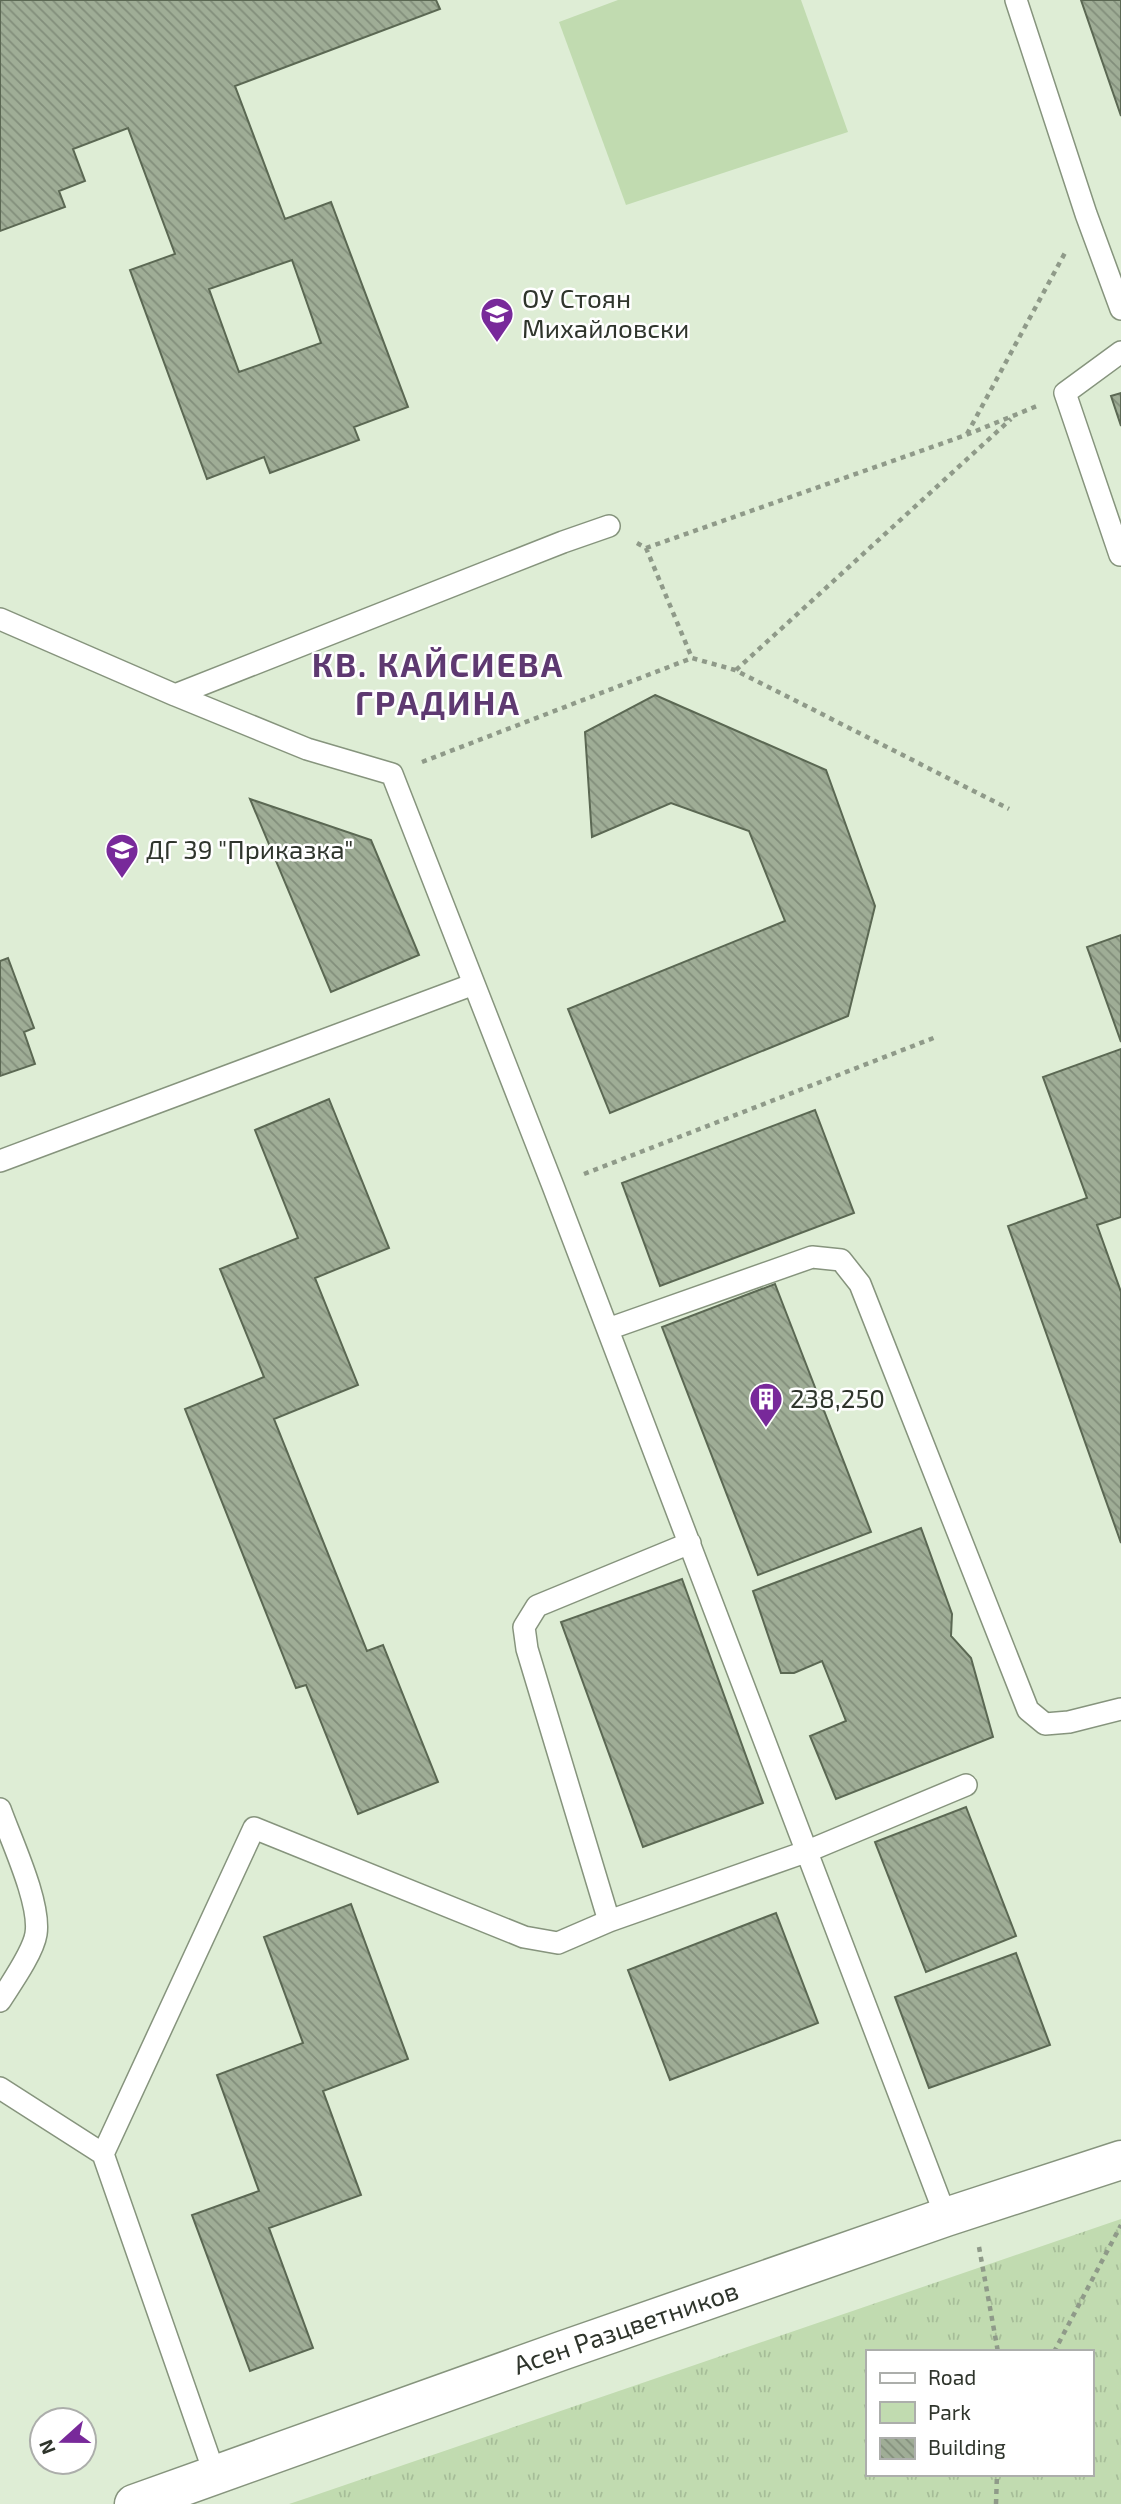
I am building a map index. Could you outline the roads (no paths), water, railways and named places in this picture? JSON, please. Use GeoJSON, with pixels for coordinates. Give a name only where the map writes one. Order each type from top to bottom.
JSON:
{"type":"FeatureCollection","features":[{"type":"Feature","properties":{"kind":"street","name":"Асен Разцветников"},"geometry":{"type":"LineString","coordinates":[[134,2504],[564,2350],[1121,2160]]}},
{"type":"Feature","properties":{"kind":"lane"},"geometry":{"type":"LineString","coordinates":[[1016,0],[1086,214],[1121,309]]}},
{"type":"Feature","properties":{"kind":"lane"},"geometry":{"type":"LineString","coordinates":[[1120,555],[1065,393],[1121,352]]}},
{"type":"Feature","properties":{"kind":"lane"},"geometry":{"type":"LineString","coordinates":[[175,695],[609,526]]}},
{"type":"Feature","properties":{"kind":"lane"},"geometry":{"type":"LineString","coordinates":[[0,619],[175,695],[307,748],[392,774],[554,1186],[808,1851],[960,2213]]}},
{"type":"Feature","properties":{"kind":"lane"},"geometry":{"type":"LineString","coordinates":[[0,1161],[474,984]]}},
{"type":"Feature","properties":{"kind":"lane"},"geometry":{"type":"LineString","coordinates":[[608,1329],[812,1257],[841,1260],[860,1284],[1028,1710],[1045,1724],[1069,1722],[1121,1709]]}},
{"type":"Feature","properties":{"kind":"lane"},"geometry":{"type":"LineString","coordinates":[[609,1921],[527,1649],[524,1627],[537,1606],[690,1543]]}},
{"type":"Feature","properties":{"kind":"lane"},"geometry":{"type":"LineString","coordinates":[[103,2154],[254,1828],[524,1937],[558,1942],[609,1921],[808,1851],[966,1785]]}},
{"type":"Feature","properties":{"kind":"lane"},"geometry":{"type":"LineString","coordinates":[[0,1809],[35,1909],[36,1935],[19,1971],[0,2001]]}},
{"type":"Feature","properties":{"kind":"lane"},"geometry":{"type":"LineString","coordinates":[[0,2088],[103,2154],[215,2475]]}},
{"type":"Feature","properties":{"kind":"place","name":"ОУ Стоян Михайловски"},"geometry":{"type":"Point","coordinates":[497,344]}},
{"type":"Feature","properties":{"kind":"place","name":"ДГ 39 \"Приказка\""},"geometry":{"type":"Point","coordinates":[122,880]}},
{"type":"Feature","properties":{"kind":"place","name":"238,250"},"geometry":{"type":"Point","coordinates":[766,1429]}},
{"type":"Feature","properties":{"kind":"district","name":"КВ. КАЙСИЕВА ГРАДИНА"},"geometry":{"type":"Point","coordinates":[438,684]}}]}
